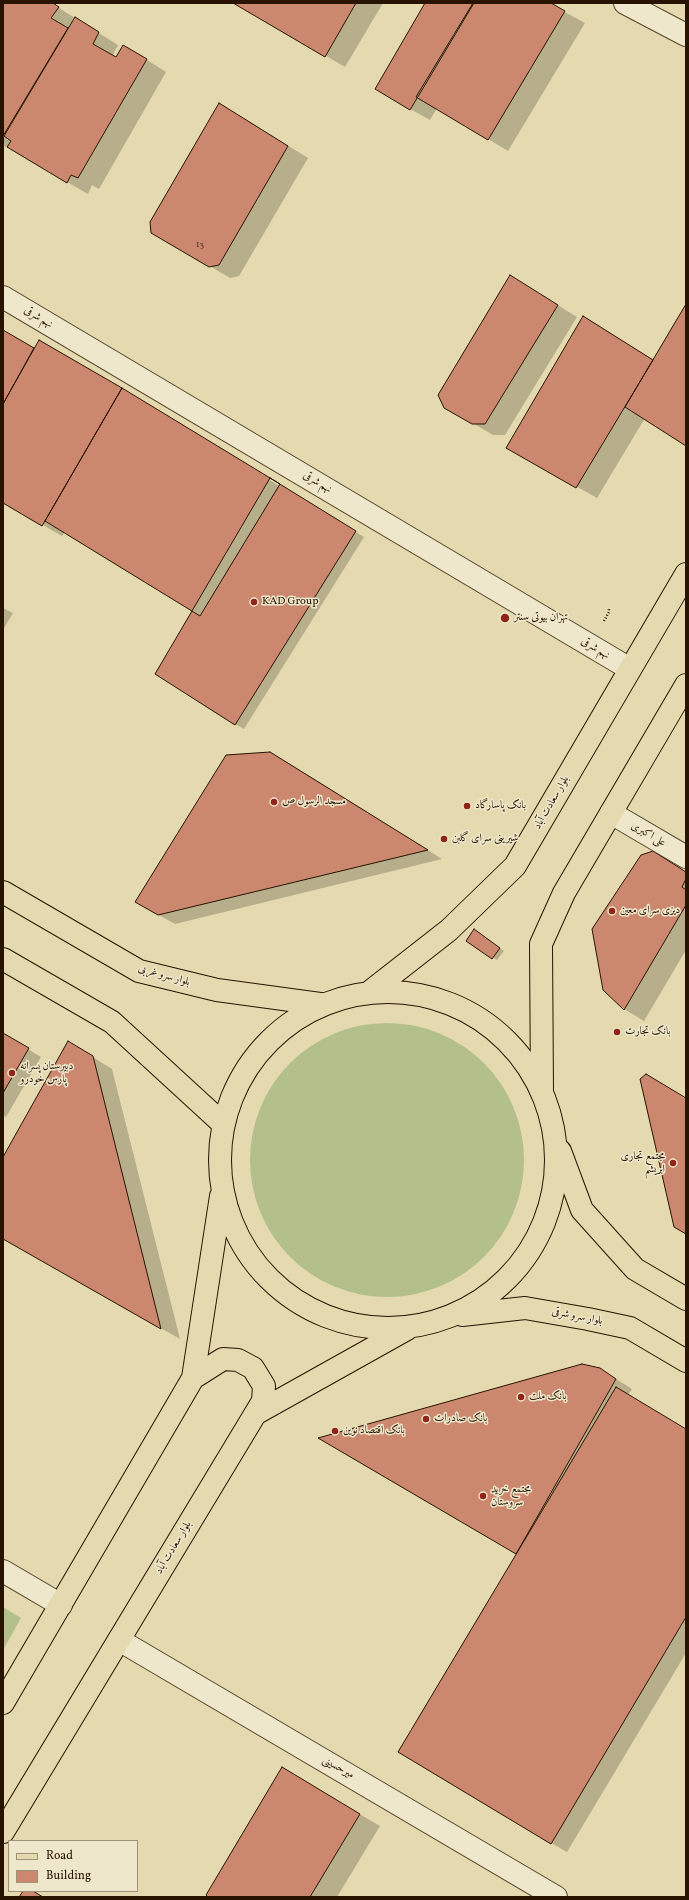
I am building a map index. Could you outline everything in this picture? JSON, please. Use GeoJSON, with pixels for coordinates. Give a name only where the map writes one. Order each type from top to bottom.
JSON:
{"type":"FeatureCollection","features":[{"type":"Feature","properties":{"kind":"main road","name":"بلوار سعادت آباد"},"geometry":{"type":"LineString","coordinates":[[371,991],[449,930],[516,866],[686,574]]}},
{"type":"Feature","properties":{"kind":"main road"},"geometry":{"type":"LineString","coordinates":[[542,1091],[541,944],[564,893],[686,685]]}},
{"type":"Feature","properties":{"kind":"main road","name":"بلوار سرو غربی"},"geometry":{"type":"LineString","coordinates":[[3,892],[139,971],[217,990],[320,1004]]}},
{"type":"Feature","properties":{"kind":"main road"},"geometry":{"type":"LineString","coordinates":[[3,959],[112,1022],[222,1123]]}},
{"type":"Feature","properties":{"kind":"main road"},"geometry":{"type":"LineString","coordinates":[[557,1142],[554,1195],[536,1245],[503,1286],[458,1315],[407,1329],[353,1326],[303,1307],[262,1273],[233,1228],[219,1176],[222,1123],[241,1074],[275,1033],[320,1004],[371,991],[423,994],[473,1014],[514,1046],[542,1091],[557,1142],[582,1210],[635,1269],[686,1299]]}},
{"type":"Feature","properties":{"kind":"main road"},"geometry":{"type":"LineString","coordinates":[[3,1703],[193,1378],[222,1189]]}},
{"type":"Feature","properties":{"kind":"main road","name":"بلوار سرو شرقی"},"geometry":{"type":"LineString","coordinates":[[458,1315],[525,1308],[630,1328],[686,1361]]}},
{"type":"Feature","properties":{"kind":"main road","name":"بلوار سعادت آباد"},"geometry":{"type":"LineString","coordinates":[[3,1832],[255,1414],[407,1329]]}},
{"type":"Feature","properties":{"kind":"main road"},"geometry":{"type":"LineString","coordinates":[[193,1378],[223,1358],[238,1360],[253,1368],[264,1386],[262,1401],[255,1414]]}},
{"type":"Feature","properties":{"kind":"street"},"geometry":{"type":"LineString","coordinates":[[625,3],[686,35]]}},
{"type":"Feature","properties":{"kind":"street","name":"نهم شرقی"},"geometry":{"type":"LineString","coordinates":[[3,297],[630,669]]}},
{"type":"Feature","properties":{"kind":"street","name":"علی اکبری"},"geometry":{"type":"LineString","coordinates":[[611,813],[686,856]]}},
{"type":"Feature","properties":{"kind":"street"},"geometry":{"type":"LineString","coordinates":[[3,1571],[61,1605]]}},
{"type":"Feature","properties":{"kind":"street","name":"میرحسینی"},"geometry":{"type":"LineString","coordinates":[[119,1640],[556,1897]]}},
{"type":"Feature","properties":{"kind":"green space"},"geometry":{"type":"Polygon","coordinates":[[[374,1023],[400,1023],[414,1025],[440,1033],[463,1046],[484,1063],[501,1084],[514,1107],[522,1133],[524,1160],[522,1187],[514,1213],[501,1236],[484,1257],[463,1274],[440,1287],[414,1295],[400,1297],[374,1297],[360,1295],[334,1287],[322,1281],[300,1266],[281,1247],[266,1225],[260,1213],[252,1187],[250,1173],[250,1147],[252,1133],[260,1107],[266,1095],[281,1073],[300,1054],[322,1039],[334,1033],[360,1025],[374,1023]]]}},
{"type":"Feature","properties":{"kind":"green space"},"geometry":{"type":"Polygon","coordinates":[[[3,1607],[21,1618],[3,1650],[3,1607]]]}},
{"type":"Feature","properties":{"kind":"building"},"geometry":{"type":"Polygon","coordinates":[[[3,3],[53,3],[59,7],[51,18],[68,28],[3,136],[3,3]]]}},
{"type":"Feature","properties":{"kind":"building"},"geometry":{"type":"Polygon","coordinates":[[[233,3],[356,3],[325,57],[233,3]]]}},
{"type":"Feature","properties":{"kind":"building"},"geometry":{"type":"Polygon","coordinates":[[[425,3],[474,3],[410,110],[375,89],[425,3]]]}},
{"type":"Feature","properties":{"kind":"building"},"geometry":{"type":"Polygon","coordinates":[[[473,3],[551,3],[565,11],[488,140],[416,97],[473,3]]]}},
{"type":"Feature","properties":{"kind":"building"},"geometry":{"type":"Polygon","coordinates":[[[75,17],[99,32],[93,44],[116,57],[123,45],[147,59],[78,178],[71,175],[67,183],[7,147],[11,141],[4,136],[75,17]]]}},
{"type":"Feature","properties":{"kind":"building"},"geometry":{"type":"Polygon","coordinates":[[[219,103],[288,146],[219,265],[209,267],[151,233],[150,222],[219,103]]]}},
{"type":"Feature","properties":{"kind":"building"},"geometry":{"type":"Polygon","coordinates":[[[510,275],[558,305],[485,424],[472,424],[444,408],[438,395],[510,275]]]}},
{"type":"Feature","properties":{"kind":"building"},"geometry":{"type":"Polygon","coordinates":[[[686,304],[686,446],[625,407],[686,304]]]}},
{"type":"Feature","properties":{"kind":"building"},"geometry":{"type":"Polygon","coordinates":[[[583,316],[653,360],[576,488],[506,448],[583,316]]]}},
{"type":"Feature","properties":{"kind":"building"},"geometry":{"type":"Polygon","coordinates":[[[3,330],[34,348],[3,404],[3,330]]]}},
{"type":"Feature","properties":{"kind":"building"},"geometry":{"type":"Polygon","coordinates":[[[39,340],[122,388],[42,526],[3,503],[3,404],[39,340]]]}},
{"type":"Feature","properties":{"kind":"building"},"geometry":{"type":"Polygon","coordinates":[[[122,388],[280,484],[200,616],[45,521],[122,388]]]}},
{"type":"Feature","properties":{"kind":"building","name":"KAD Group"},"geometry":{"type":"Polygon","coordinates":[[[270,478],[356,531],[235,725],[155,674],[270,478]]]}},
{"type":"Feature","properties":{"kind":"building","name":"مسجد الرسول ص"},"geometry":{"type":"Polygon","coordinates":[[[270,752],[428,850],[158,915],[135,902],[226,755],[270,752]]]}},
{"type":"Feature","properties":{"kind":"building"},"geometry":{"type":"Polygon","coordinates":[[[653,851],[686,872],[686,879],[682,887],[686,890],[686,905],[624,1010],[603,990],[592,929],[641,855],[653,851]]]}},
{"type":"Feature","properties":{"kind":"building"},"geometry":{"type":"Polygon","coordinates":[[[474,929],[500,948],[492,959],[466,941],[474,929]]]}},
{"type":"Feature","properties":{"kind":"building"},"geometry":{"type":"Polygon","coordinates":[[[3,1033],[29,1048],[3,1093],[3,1033]]]}},
{"type":"Feature","properties":{"kind":"building"},"geometry":{"type":"Polygon","coordinates":[[[68,1041],[93,1056],[161,1329],[3,1239],[3,1157],[68,1041]]]}},
{"type":"Feature","properties":{"kind":"building","name":"مجتمع تجاری ابریشم"},"geometry":{"type":"Polygon","coordinates":[[[646,1074],[686,1098],[686,1234],[674,1227],[640,1079],[646,1074]]]}},
{"type":"Feature","properties":{"kind":"building","name":"مجتمع خرید سروستان"},"geometry":{"type":"Polygon","coordinates":[[[582,1364],[600,1368],[616,1379],[516,1554],[318,1438],[582,1364]]]}},
{"type":"Feature","properties":{"kind":"building"},"geometry":{"type":"Polygon","coordinates":[[[616,1387],[686,1429],[686,1617],[551,1844],[398,1752],[616,1387]]]}},
{"type":"Feature","properties":{"kind":"building"},"geometry":{"type":"Polygon","coordinates":[[[282,1767],[360,1814],[310,1897],[208,1897],[206,1895],[282,1767]]]}},
{"type":"Feature","properties":{"kind":"building"},"geometry":{"type":"Polygon","coordinates":[[[22,1892],[35,1892],[43,1897],[19,1897],[22,1892]]]}},
{"type":"Feature","properties":{"kind":"place","name":"KAD Group"},"geometry":{"type":"Point","coordinates":[254,602]}},
{"type":"Feature","properties":{"kind":"place","name":"تهران بیوتی سنتر"},"geometry":{"type":"Point","coordinates":[505,618]}},
{"type":"Feature","properties":{"kind":"place","name":"مسجد الرسول ص"},"geometry":{"type":"Point","coordinates":[274,802]}},
{"type":"Feature","properties":{"kind":"place","name":"بانک پاسارگاد"},"geometry":{"type":"Point","coordinates":[467,806]}},
{"type":"Feature","properties":{"kind":"place","name":"شیرینی سرای گلبن"},"geometry":{"type":"Point","coordinates":[444,839]}},
{"type":"Feature","properties":{"kind":"place","name":"دیزی سرای معین"},"geometry":{"type":"Point","coordinates":[612,911]}},
{"type":"Feature","properties":{"kind":"place","name":"بانک تجارت"},"geometry":{"type":"Point","coordinates":[617,1032]}},
{"type":"Feature","properties":{"kind":"place","name":"دبیرستان پسرانه پارس خودرو"},"geometry":{"type":"Point","coordinates":[12,1073]}},
{"type":"Feature","properties":{"kind":"place","name":"مجتمع تجاری ابریشم"},"geometry":{"type":"Point","coordinates":[673,1163]}},
{"type":"Feature","properties":{"kind":"place","name":"بانک ملت"},"geometry":{"type":"Point","coordinates":[521,1397]}},
{"type":"Feature","properties":{"kind":"place","name":"بانک صادرات"},"geometry":{"type":"Point","coordinates":[426,1419]}},
{"type":"Feature","properties":{"kind":"place","name":"بانک اقتصاد نوین"},"geometry":{"type":"Point","coordinates":[335,1431]}},
{"type":"Feature","properties":{"kind":"place","name":"مجتمع خرید سروستان"},"geometry":{"type":"Point","coordinates":[483,1496]}}]}
